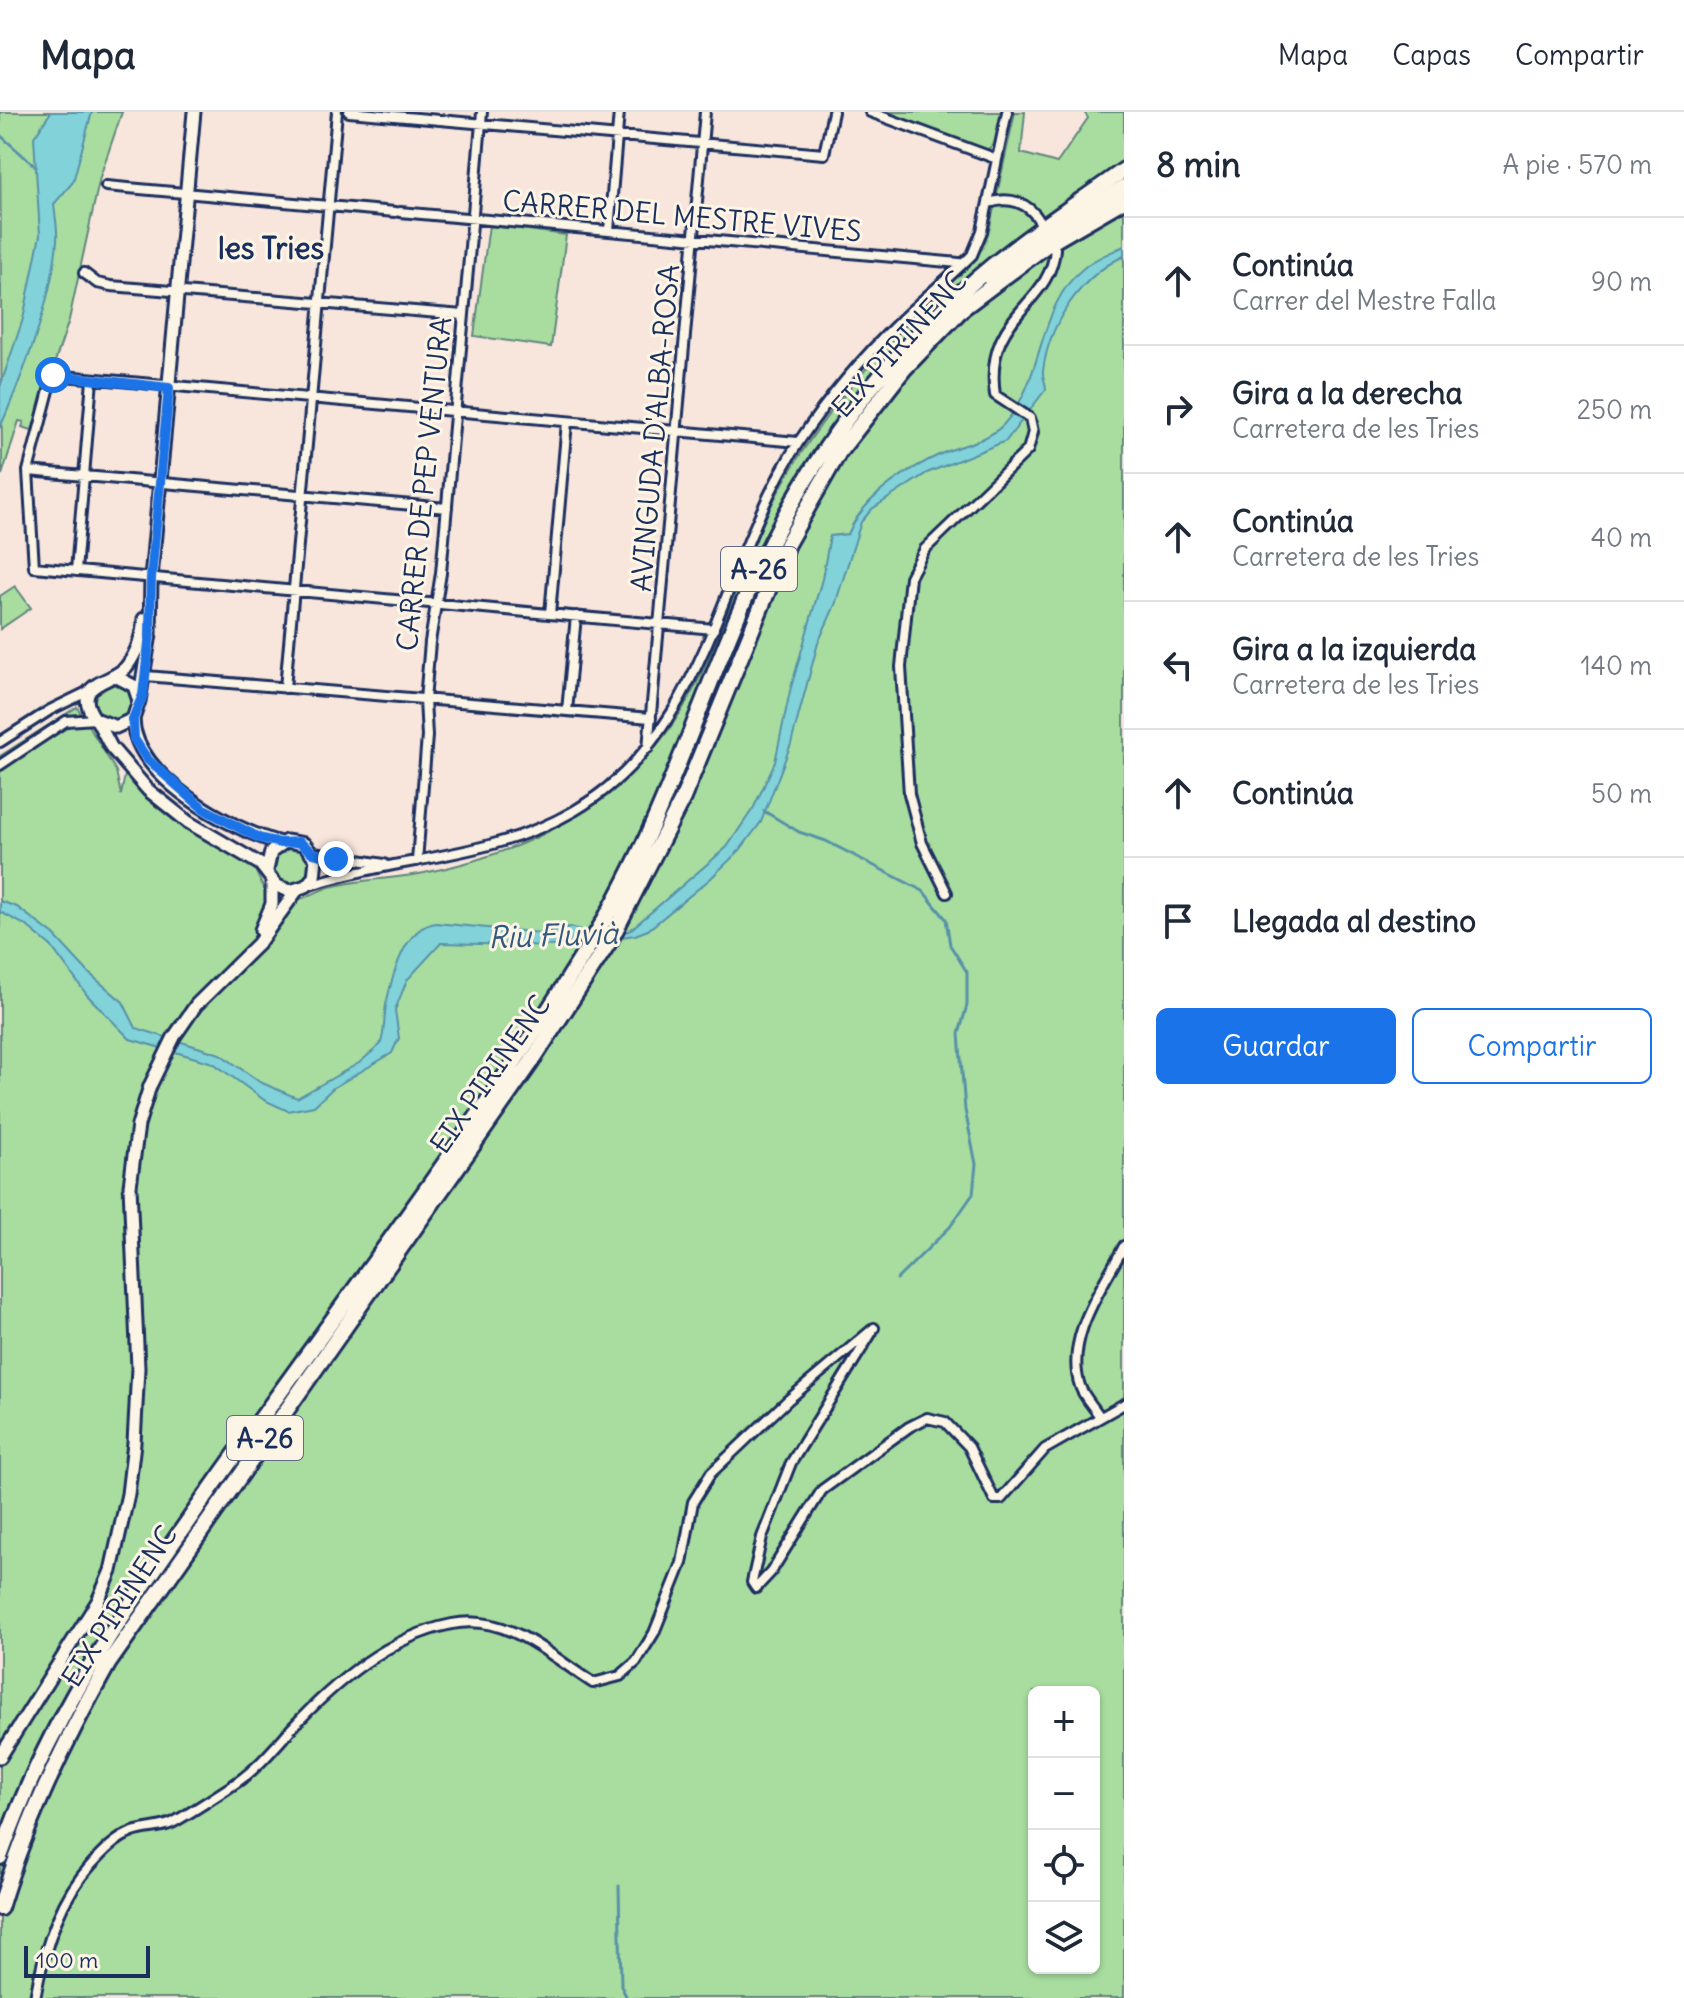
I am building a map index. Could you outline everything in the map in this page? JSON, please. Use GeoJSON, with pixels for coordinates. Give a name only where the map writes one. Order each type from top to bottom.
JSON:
{"type":"FeatureCollection","features":[{"type":"Feature","properties":{"kind":"highway"},"geometry":{"type":"LineString","coordinates":[[961,303],[993,265],[1124,170]]}},
{"type":"Feature","properties":{"kind":"highway"},"geometry":{"type":"LineString","coordinates":[[961,303],[1048,244],[1124,200]]}},
{"type":"Feature","properties":{"kind":"highway","name":"EIX PIRINENC"},"geometry":{"type":"LineString","coordinates":[[0,1908],[25,1834],[58,1755],[108,1664],[577,994],[643,880],[683,798],[772,576],[807,505],[839,452],[883,393],[961,303]]}},
{"type":"Feature","properties":{"kind":"highway","name":"EIX PIRINENC"},"geometry":{"type":"LineString","coordinates":[[0,1857],[33,1772],[79,1683],[557,996],[624,882],[667,794],[759,570],[794,498],[866,394],[961,303]]}},
{"type":"Feature","properties":{"kind":"main road","name":"EIX PIRINENC"},"geometry":{"type":"LineString","coordinates":[[961,303],[1005,265],[1124,186]]}},
{"type":"Feature","properties":{"kind":"street"},"geometry":{"type":"LineString","coordinates":[[194,112],[151,582],[146,676],[133,719],[137,744],[173,784],[232,825],[280,843],[299,842],[313,853],[389,865]]}},
{"type":"Feature","properties":{"kind":"street"},"geometry":{"type":"LineString","coordinates":[[285,688],[337,112]]}},
{"type":"Feature","properties":{"kind":"street"},"geometry":{"type":"LineString","coordinates":[[349,112],[824,154],[833,112]]}},
{"type":"Feature","properties":{"kind":"street","name":"CARRER DE PEP VENTURA"},"geometry":{"type":"LineString","coordinates":[[417,861],[427,736],[425,700],[447,508],[482,112]]}},
{"type":"Feature","properties":{"kind":"street"},"geometry":{"type":"LineString","coordinates":[[609,231],[619,112]]}},
{"type":"Feature","properties":{"kind":"street","name":"AVINGUDA D'ALBA-ROSA"},"geometry":{"type":"LineString","coordinates":[[648,748],[705,112]]}},
{"type":"Feature","properties":{"kind":"street"},"geometry":{"type":"LineString","coordinates":[[870,112],[997,159]]}},
{"type":"Feature","properties":{"kind":"street"},"geometry":{"type":"LineString","coordinates":[[91,690],[89,708],[111,747],[148,790],[188,822],[252,858],[283,889],[301,888],[389,865],[494,846],[557,821],[613,785],[648,748],[680,704],[761,515],[798,442],[856,367],[959,263],[972,255],[989,203],[1007,112]]}},
{"type":"Feature","properties":{"kind":"street","name":"CARRER DEL MESTRE VIVES"},"geometry":{"type":"LineString","coordinates":[[106,186],[959,263]]}},
{"type":"Feature","properties":{"kind":"street"},"geometry":{"type":"LineString","coordinates":[[989,203],[1002,199],[1019,202],[1040,222]]}},
{"type":"Feature","properties":{"kind":"street"},"geometry":{"type":"LineString","coordinates":[[947,893],[922,843],[909,794],[901,667],[910,577],[925,549],[1028,450],[1033,432],[1030,418],[995,395],[991,371],[1010,319],[1048,273],[1055,249]]}},
{"type":"Feature","properties":{"kind":"street"},"geometry":{"type":"LineString","coordinates":[[84,273],[102,284],[463,315]]}},
{"type":"Feature","properties":{"kind":"street"},"geometry":{"type":"LineString","coordinates":[[714,629],[294,590],[151,582],[34,567],[28,471],[53,375],[169,388],[798,442]]}},
{"type":"Feature","properties":{"kind":"street"},"geometry":{"type":"LineString","coordinates":[[76,571],[92,380]]}},
{"type":"Feature","properties":{"kind":"street"},"geometry":{"type":"LineString","coordinates":[[550,614],[567,422]]}},
{"type":"Feature","properties":{"kind":"street"},"geometry":{"type":"LineString","coordinates":[[28,471],[447,508]]}},
{"type":"Feature","properties":{"kind":"street"},"geometry":{"type":"LineString","coordinates":[[0,742],[127,667],[143,633],[146,590],[151,582]]}},
{"type":"Feature","properties":{"kind":"street"},"geometry":{"type":"LineString","coordinates":[[567,711],[576,616]]}},
{"type":"Feature","properties":{"kind":"street"},"geometry":{"type":"LineString","coordinates":[[115,676],[134,686],[139,701]]}},
{"type":"Feature","properties":{"kind":"street"},"geometry":{"type":"LineString","coordinates":[[146,676],[651,718]]}},
{"type":"Feature","properties":{"kind":"street"},"geometry":{"type":"LineString","coordinates":[[0,765],[66,721],[96,720],[116,727],[133,719]]}},
{"type":"Feature","properties":{"kind":"street"},"geometry":{"type":"LineString","coordinates":[[235,965],[268,918],[273,899],[268,858],[280,843]]}},
{"type":"Feature","properties":{"kind":"street"},"geometry":{"type":"LineString","coordinates":[[0,1757],[98,1601],[111,1571],[128,1494],[138,1368],[130,1186],[138,1125],[164,1055],[184,1022],[210,990],[258,944],[316,871],[313,853]]}},
{"type":"Feature","properties":{"kind":"street"},"geometry":{"type":"LineString","coordinates":[[1100,1417],[1080,1387],[1076,1352],[1081,1330],[1124,1246]]}},
{"type":"Feature","properties":{"kind":"street"},"geometry":{"type":"LineString","coordinates":[[35,1998],[53,1929],[89,1867],[113,1844],[134,1832],[172,1823],[237,1782],[259,1765],[328,1690],[373,1657],[454,1624],[501,1626],[528,1638],[593,1683],[620,1676],[636,1662],[674,1590],[693,1502],[711,1473],[788,1400],[874,1328],[791,1463],[762,1537],[752,1582],[756,1588],[771,1572],[822,1490],[909,1427],[927,1418],[945,1422],[980,1464],[994,1499],[1001,1499],[1045,1449],[1124,1404]]}},
{"type":"Feature","properties":{"kind":"green space"},"geometry":{"type":"Polygon","coordinates":[[[0,112],[122,112],[100,177],[69,320],[32,430],[22,427],[24,422],[19,421],[2,475],[0,112]]]}},
{"type":"Feature","properties":{"kind":"green space"},"geometry":{"type":"Polygon","coordinates":[[[875,112],[1003,112],[996,142],[986,151],[875,112]]]}},
{"type":"Feature","properties":{"kind":"green space"},"geometry":{"type":"Polygon","coordinates":[[[1015,112],[1025,112],[1021,153],[1057,163],[1088,118],[1084,112],[1124,112],[1124,1998],[0,1998],[0,756],[77,707],[116,771],[121,795],[125,775],[184,827],[253,866],[265,891],[292,899],[300,899],[325,888],[413,875],[471,862],[515,847],[556,828],[593,805],[627,777],[658,744],[684,706],[707,662],[759,532],[798,458],[861,374],[982,249],[989,231],[1015,112]]]}},
{"type":"Feature","properties":{"kind":"green space"},"geometry":{"type":"Polygon","coordinates":[[[489,225],[566,235],[551,347],[474,336],[489,225]]]}},
{"type":"Feature","properties":{"kind":"green space"},"geometry":{"type":"Polygon","coordinates":[[[15,586],[31,608],[0,629],[0,596],[15,586]]]}},
{"type":"Feature","properties":{"kind":"green space"},"geometry":{"type":"Polygon","coordinates":[[[114,683],[127,689],[133,702],[127,715],[114,721],[101,715],[95,702],[101,689],[114,683]]]}},
{"type":"Feature","properties":{"kind":"green space"},"geometry":{"type":"Polygon","coordinates":[[[291,847],[305,852],[310,866],[305,880],[291,885],[277,880],[272,866],[277,852],[291,847]]]}},
{"type":"Feature","properties":{"kind":"water"},"geometry":{"type":"Polygon","coordinates":[[[51,112],[92,112],[73,182],[54,204],[57,241],[49,288],[27,360],[0,428],[0,387],[23,319],[40,235],[34,137],[51,112]]]}},
{"type":"Feature","properties":{"kind":"water","name":"Riu Fluvià"},"geometry":{"type":"Polygon","coordinates":[[[1124,246],[1124,256],[1094,276],[1060,319],[1046,353],[1043,373],[1046,389],[1006,441],[927,473],[872,509],[861,522],[835,605],[818,643],[791,744],[761,822],[740,850],[710,879],[648,930],[635,935],[559,946],[441,943],[407,980],[395,1010],[399,1038],[392,1053],[333,1088],[314,1106],[288,1111],[264,1100],[213,1063],[130,1039],[87,995],[51,946],[27,926],[0,912],[0,901],[17,907],[54,935],[90,974],[123,1002],[136,1028],[220,1054],[260,1082],[297,1098],[359,1063],[380,1045],[397,965],[408,942],[425,926],[436,923],[541,933],[570,927],[600,935],[629,931],[727,847],[754,807],[775,762],[830,536],[848,534],[855,520],[875,496],[915,467],[989,435],[1003,425],[1027,387],[1049,322],[1070,282],[1090,263],[1124,246]]]}},
{"type":"Feature","properties":{"kind":"waterway"},"geometry":{"type":"LineString","coordinates":[[0,135],[36,167]]}},
{"type":"Feature","properties":{"kind":"waterway"},"geometry":{"type":"LineString","coordinates":[[764,811],[799,832],[826,841],[923,891],[946,919],[950,945],[967,972],[967,1005],[959,1034],[965,1110],[976,1164],[973,1194],[950,1227],[897,1279]]}},
{"type":"Feature","properties":{"kind":"waterway"},"geometry":{"type":"LineString","coordinates":[[619,1886],[621,1986],[627,1998]]}},
{"type":"Feature","properties":{"kind":"district","name":"les Tries"},"geometry":{"type":"Point","coordinates":[271,248]}},
{"type":"Feature","properties":{"kind":"route"},"geometry":{"type":"LineString","coordinates":[[53,375],[169,388],[151,578],[150,634],[143,695],[133,719],[134,739],[147,759],[204,809],[259,838],[280,843],[299,842],[313,853],[336,859]]}}]}
